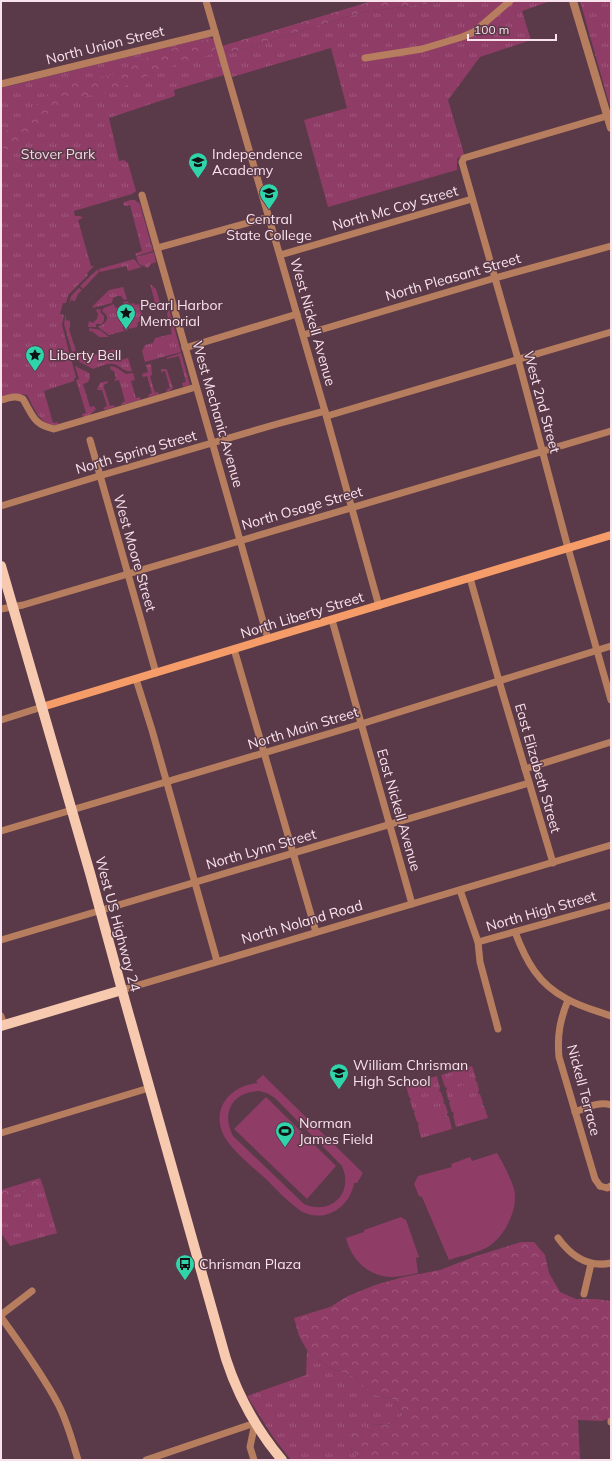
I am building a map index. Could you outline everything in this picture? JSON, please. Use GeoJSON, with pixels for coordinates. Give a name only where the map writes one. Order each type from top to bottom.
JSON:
{"type":"FeatureCollection","features":[{"type":"Feature","properties":{"kind":"main road","name":"North Liberty Street"},"geometry":{"type":"LineString","coordinates":[[42,707],[611,535]]}},
{"type":"Feature","properties":{"kind":"main road","name":"West US Highway 24"},"geometry":{"type":"LineString","coordinates":[[1,566],[101,910],[149,1088],[233,1379],[255,1422],[269,1444],[282,1460]]}},
{"type":"Feature","properties":{"kind":"main road","name":"North Noland Road"},"geometry":{"type":"LineString","coordinates":[[2,1023],[122,990]]}},
{"type":"Feature","properties":{"kind":"street","name":"West Nickell Avenue"},"geometry":{"type":"LineString","coordinates":[[206,1],[326,414],[379,606]]}},
{"type":"Feature","properties":{"kind":"street"},"geometry":{"type":"LineString","coordinates":[[365,58],[422,49],[462,37],[474,32],[510,1]]}},
{"type":"Feature","properties":{"kind":"street"},"geometry":{"type":"LineString","coordinates":[[573,1],[611,128]]}},
{"type":"Feature","properties":{"kind":"street","name":"North Union Street"},"geometry":{"type":"LineString","coordinates":[[1,84],[215,32]]}},
{"type":"Feature","properties":{"kind":"street","name":"West 2nd Street"},"geometry":{"type":"LineString","coordinates":[[607,116],[464,158],[462,166],[518,359],[568,548],[611,700]]}},
{"type":"Feature","properties":{"kind":"street","name":"West Mechanic Avenue"},"geometry":{"type":"LineString","coordinates":[[142,195],[268,639]]}},
{"type":"Feature","properties":{"kind":"street","name":"North Mc Coy Street"},"geometry":{"type":"LineString","coordinates":[[280,255],[472,199]]}},
{"type":"Feature","properties":{"kind":"street"},"geometry":{"type":"LineString","coordinates":[[157,248],[269,217]]}},
{"type":"Feature","properties":{"kind":"street","name":"North Pleasant Street"},"geometry":{"type":"LineString","coordinates":[[303,335],[495,278],[611,246]]}},
{"type":"Feature","properties":{"kind":"street"},"geometry":{"type":"LineString","coordinates":[[185,348],[297,314]]}},
{"type":"Feature","properties":{"kind":"street","name":"North Spring Street"},"geometry":{"type":"LineString","coordinates":[[1,506],[212,443],[326,414],[611,332]]}},
{"type":"Feature","properties":{"kind":"street"},"geometry":{"type":"LineString","coordinates":[[1,400],[14,397],[23,399],[36,422],[45,427],[54,428],[196,387]]}},
{"type":"Feature","properties":{"kind":"street","name":"North Osage Street"},"geometry":{"type":"LineString","coordinates":[[1,608],[13,607],[611,431]]}},
{"type":"Feature","properties":{"kind":"street","name":"West Moore Street"},"geometry":{"type":"LineString","coordinates":[[90,440],[156,673]]}},
{"type":"Feature","properties":{"kind":"street","name":"East Elizabeth Street"},"geometry":{"type":"LineString","coordinates":[[470,578],[553,863]]}},
{"type":"Feature","properties":{"kind":"street"},"geometry":{"type":"LineString","coordinates":[[332,620],[361,724]]}},
{"type":"Feature","properties":{"kind":"street","name":"North Main Street"},"geometry":{"type":"LineString","coordinates":[[1,831],[361,724],[611,646]]}},
{"type":"Feature","properties":{"kind":"street"},"geometry":{"type":"LineString","coordinates":[[234,649],[316,932]]}},
{"type":"Feature","properties":{"kind":"street"},"geometry":{"type":"LineString","coordinates":[[136,678],[217,961]]}},
{"type":"Feature","properties":{"kind":"street","name":"North Liberty Street"},"geometry":{"type":"LineString","coordinates":[[1,720],[42,707]]}},
{"type":"Feature","properties":{"kind":"street","name":"East Nickell Avenue"},"geometry":{"type":"LineString","coordinates":[[361,724],[412,904]]}},
{"type":"Feature","properties":{"kind":"street"},"geometry":{"type":"LineString","coordinates":[[525,769],[611,742]]}},
{"type":"Feature","properties":{"kind":"street","name":"North Lynn Street"},"geometry":{"type":"LineString","coordinates":[[1,940],[529,783]]}},
{"type":"Feature","properties":{"kind":"street","name":"North Noland Road"},"geometry":{"type":"LineString","coordinates":[[122,990],[611,845]]}},
{"type":"Feature","properties":{"kind":"street"},"geometry":{"type":"LineString","coordinates":[[460,890],[478,942],[480,962],[498,1029]]}},
{"type":"Feature","properties":{"kind":"street","name":"North High Street"},"geometry":{"type":"LineString","coordinates":[[478,942],[611,905]]}},
{"type":"Feature","properties":{"kind":"street"},"geometry":{"type":"LineString","coordinates":[[515,932],[523,952],[536,975],[549,988],[568,1000],[611,1016]]}},
{"type":"Feature","properties":{"kind":"street","name":"Nickell Terrace"},"geometry":{"type":"LineString","coordinates":[[568,1000],[562,1015],[558,1041],[559,1057],[598,1189],[611,1186]]}},
{"type":"Feature","properties":{"kind":"street"},"geometry":{"type":"LineString","coordinates":[[1,1133],[149,1088]]}},
{"type":"Feature","properties":{"kind":"street"},"geometry":{"type":"LineString","coordinates":[[575,1112],[598,1104],[611,1105]]}},
{"type":"Feature","properties":{"kind":"street"},"geometry":{"type":"LineString","coordinates":[[558,1238],[574,1256],[591,1264],[611,1263]]}},
{"type":"Feature","properties":{"kind":"street"},"geometry":{"type":"LineString","coordinates":[[584,1294],[591,1264]]}},
{"type":"Feature","properties":{"kind":"street"},"geometry":{"type":"LineString","coordinates":[[32,1291],[1,1316],[58,1403],[78,1460]]}},
{"type":"Feature","properties":{"kind":"street"},"geometry":{"type":"LineString","coordinates":[[146,1460],[255,1422]]}},
{"type":"Feature","properties":{"kind":"street"},"geometry":{"type":"LineString","coordinates":[[254,1460],[250,1447],[255,1422]]}},
{"type":"Feature","properties":{"kind":"green space"},"geometry":{"type":"Polygon","coordinates":[[[372,1],[448,1],[363,12],[230,53],[222,46],[372,1]]]}},
{"type":"Feature","properties":{"kind":"green space"},"geometry":{"type":"Polygon","coordinates":[[[448,1],[551,1],[522,11],[531,40],[480,57],[448,100],[464,154],[457,159],[457,170],[328,207],[304,120],[347,108],[331,48],[232,77],[222,46],[230,53],[363,12],[448,1]]]}},
{"type":"Feature","properties":{"kind":"green space"},"geometry":{"type":"Polygon","coordinates":[[[580,1],[611,1],[611,110],[580,1]]]}},
{"type":"Feature","properties":{"kind":"green space","name":"Stover Park"},"geometry":{"type":"Polygon","coordinates":[[[209,37],[213,39],[215,43],[224,75],[174,90],[175,96],[109,118],[119,161],[124,160],[128,163],[136,191],[132,194],[74,211],[75,216],[80,216],[83,218],[78,220],[91,266],[94,266],[87,273],[88,275],[68,295],[66,303],[63,303],[60,314],[64,315],[62,325],[70,356],[67,357],[68,359],[71,359],[76,377],[74,381],[44,391],[53,423],[57,422],[59,424],[48,424],[35,411],[27,395],[16,394],[1,398],[1,88],[209,37]]]}},
{"type":"Feature","properties":{"kind":"green space"},"geometry":{"type":"Polygon","coordinates":[[[209,39],[215,48],[216,52],[213,54],[169,67],[127,86],[112,91],[70,101],[59,109],[25,142],[16,148],[8,149],[1,146],[3,136],[8,130],[17,124],[50,92],[61,84],[110,75],[156,53],[209,39]]]}},
{"type":"Feature","properties":{"kind":"green space"},"geometry":{"type":"Polygon","coordinates":[[[135,200],[140,204],[153,251],[136,256],[135,254],[142,251],[130,205],[125,206],[123,204],[124,202],[135,200]]]}},
{"type":"Feature","properties":{"kind":"green space"},"geometry":{"type":"Polygon","coordinates":[[[154,252],[156,262],[151,264],[148,268],[139,264],[136,257],[154,252]]]}},
{"type":"Feature","properties":{"kind":"green space"},"geometry":{"type":"Polygon","coordinates":[[[134,259],[142,267],[128,271],[126,266],[100,272],[99,269],[134,259]]]}},
{"type":"Feature","properties":{"kind":"green space"},"geometry":{"type":"Polygon","coordinates":[[[98,269],[99,272],[83,289],[80,286],[98,269]]]}},
{"type":"Feature","properties":{"kind":"green space"},"geometry":{"type":"Polygon","coordinates":[[[150,284],[156,289],[160,303],[167,302],[162,310],[157,310],[150,284]]]}},
{"type":"Feature","properties":{"kind":"green space"},"geometry":{"type":"Polygon","coordinates":[[[123,287],[127,299],[124,300],[121,296],[117,296],[113,298],[112,303],[92,308],[109,290],[123,287]]]}},
{"type":"Feature","properties":{"kind":"green space"},"geometry":{"type":"Polygon","coordinates":[[[79,288],[82,290],[78,294],[75,301],[71,300],[69,306],[71,296],[79,288]]]}},
{"type":"Feature","properties":{"kind":"green space"},"geometry":{"type":"Polygon","coordinates":[[[127,301],[130,304],[139,304],[143,319],[137,323],[137,327],[129,329],[122,306],[124,305],[123,302],[127,301]]]}},
{"type":"Feature","properties":{"kind":"green space"},"geometry":{"type":"Polygon","coordinates":[[[114,304],[115,308],[117,307],[124,331],[109,335],[98,327],[105,323],[107,319],[107,316],[102,311],[104,308],[114,304]]]}},
{"type":"Feature","properties":{"kind":"green space"},"geometry":{"type":"Polygon","coordinates":[[[101,309],[100,312],[104,316],[104,321],[101,324],[96,324],[96,327],[88,327],[89,321],[93,323],[97,319],[98,314],[96,310],[94,310],[101,309]]]}},
{"type":"Feature","properties":{"kind":"green space"},"geometry":{"type":"Polygon","coordinates":[[[122,309],[128,330],[125,331],[119,310],[122,309]]]}},
{"type":"Feature","properties":{"kind":"green space"},"geometry":{"type":"Polygon","coordinates":[[[169,309],[181,352],[145,362],[142,351],[145,345],[153,343],[155,338],[172,334],[167,314],[169,309]]]}},
{"type":"Feature","properties":{"kind":"green space"},"geometry":{"type":"Polygon","coordinates":[[[66,314],[66,320],[70,321],[69,329],[76,351],[72,352],[64,324],[66,314]]]}},
{"type":"Feature","properties":{"kind":"green space"},"geometry":{"type":"Polygon","coordinates":[[[89,328],[100,330],[109,337],[99,337],[92,331],[90,332],[89,328]]]}},
{"type":"Feature","properties":{"kind":"green space"},"geometry":{"type":"Polygon","coordinates":[[[115,349],[118,361],[128,358],[132,371],[126,371],[116,365],[111,364],[93,369],[76,360],[75,357],[78,356],[78,353],[89,351],[91,356],[115,349]]]}},
{"type":"Feature","properties":{"kind":"green space"},"geometry":{"type":"Polygon","coordinates":[[[181,353],[190,385],[183,387],[182,383],[186,382],[179,356],[166,358],[181,353]]]}},
{"type":"Feature","properties":{"kind":"green space"},"geometry":{"type":"Polygon","coordinates":[[[151,364],[152,375],[150,376],[155,393],[158,392],[159,394],[149,397],[148,395],[152,393],[147,376],[143,377],[142,374],[148,372],[146,365],[151,364]]]}},
{"type":"Feature","properties":{"kind":"green space"},"geometry":{"type":"Polygon","coordinates":[[[75,366],[89,373],[90,378],[88,382],[83,384],[90,407],[94,406],[96,409],[90,415],[83,418],[82,414],[86,413],[76,380],[79,379],[75,366]]]}},
{"type":"Feature","properties":{"kind":"green space"},"geometry":{"type":"Polygon","coordinates":[[[112,366],[126,374],[133,373],[135,380],[131,381],[136,398],[140,397],[141,400],[121,405],[125,401],[119,380],[114,381],[116,378],[114,371],[111,370],[110,367],[112,366]]]}},
{"type":"Feature","properties":{"kind":"green space"},"geometry":{"type":"Polygon","coordinates":[[[161,369],[167,370],[173,388],[166,392],[167,389],[170,388],[165,371],[161,372],[161,369]]]}},
{"type":"Feature","properties":{"kind":"green space"},"geometry":{"type":"Polygon","coordinates":[[[107,381],[108,383],[103,385],[110,406],[114,405],[115,407],[105,410],[103,408],[107,406],[102,390],[97,390],[100,383],[107,381]]]}},
{"type":"Feature","properties":{"kind":"green space"},"geometry":{"type":"Polygon","coordinates":[[[472,1066],[479,1090],[478,1093],[480,1094],[483,1103],[482,1105],[484,1106],[488,1118],[456,1127],[453,1116],[454,1113],[452,1112],[446,1091],[447,1088],[445,1087],[441,1075],[472,1066]]]}},
{"type":"Feature","properties":{"kind":"green space"},"geometry":{"type":"Polygon","coordinates":[[[467,1071],[470,1080],[450,1086],[448,1077],[467,1071]]]}},
{"type":"Feature","properties":{"kind":"green space"},"geometry":{"type":"Polygon","coordinates":[[[263,1075],[363,1173],[357,1183],[354,1183],[349,1198],[338,1209],[331,1213],[316,1216],[301,1211],[243,1159],[224,1136],[220,1126],[221,1107],[232,1093],[239,1088],[258,1083],[256,1081],[263,1075]],[[259,1091],[250,1092],[242,1095],[231,1105],[228,1119],[233,1136],[304,1204],[314,1207],[323,1207],[338,1200],[345,1185],[345,1176],[342,1166],[275,1098],[267,1093],[259,1091]]]}},
{"type":"Feature","properties":{"kind":"green space"},"geometry":{"type":"Polygon","coordinates":[[[437,1076],[440,1088],[439,1091],[441,1092],[444,1101],[443,1103],[445,1104],[448,1113],[446,1115],[449,1117],[452,1129],[421,1138],[418,1126],[419,1123],[417,1122],[414,1113],[415,1111],[413,1110],[406,1085],[437,1076]]]}},
{"type":"Feature","properties":{"kind":"green space"},"geometry":{"type":"Polygon","coordinates":[[[432,1081],[435,1090],[415,1096],[412,1087],[432,1081]]]}},
{"type":"Feature","properties":{"kind":"green space"},"geometry":{"type":"Polygon","coordinates":[[[471,1083],[474,1092],[454,1098],[451,1089],[471,1083]]]}},
{"type":"Feature","properties":{"kind":"green space"},"geometry":{"type":"Polygon","coordinates":[[[436,1094],[438,1103],[419,1108],[416,1099],[436,1094]]]}},
{"type":"Feature","properties":{"kind":"green space"},"geometry":{"type":"Polygon","coordinates":[[[475,1096],[477,1105],[458,1111],[455,1102],[475,1096]]]}},
{"type":"Feature","properties":{"kind":"green space","name":"Norman James Field"},"geometry":{"type":"Polygon","coordinates":[[[266,1097],[336,1166],[307,1199],[234,1129],[266,1097]]]}},
{"type":"Feature","properties":{"kind":"green space"},"geometry":{"type":"Polygon","coordinates":[[[439,1106],[442,1115],[422,1121],[420,1112],[439,1106]]]}},
{"type":"Feature","properties":{"kind":"green space"},"geometry":{"type":"Polygon","coordinates":[[[478,1108],[481,1117],[461,1123],[459,1114],[478,1108]]]}},
{"type":"Feature","properties":{"kind":"green space"},"geometry":{"type":"Polygon","coordinates":[[[443,1118],[445,1127],[426,1133],[423,1124],[443,1118]]]}},
{"type":"Feature","properties":{"kind":"green space"},"geometry":{"type":"Polygon","coordinates":[[[497,1153],[510,1178],[515,1194],[515,1203],[509,1222],[491,1245],[480,1251],[449,1260],[422,1197],[419,1196],[414,1184],[418,1176],[452,1167],[451,1164],[470,1157],[472,1161],[497,1153]]]}},
{"type":"Feature","properties":{"kind":"green space"},"geometry":{"type":"Polygon","coordinates":[[[40,1178],[43,1186],[1,1198],[1,1190],[40,1178]]]}},
{"type":"Feature","properties":{"kind":"green space"},"geometry":{"type":"Polygon","coordinates":[[[43,1186],[57,1233],[10,1246],[1,1233],[1,1198],[43,1186]]]}},
{"type":"Feature","properties":{"kind":"green space"},"geometry":{"type":"Polygon","coordinates":[[[401,1217],[406,1220],[419,1257],[416,1258],[418,1273],[390,1277],[382,1276],[368,1270],[356,1259],[348,1246],[346,1238],[401,1217]]]}},
{"type":"Feature","properties":{"kind":"green space"},"geometry":{"type":"Polygon","coordinates":[[[521,1242],[534,1242],[545,1255],[549,1273],[560,1292],[576,1299],[611,1301],[611,1418],[602,1421],[578,1420],[580,1460],[360,1460],[351,1448],[350,1435],[369,1425],[391,1424],[403,1415],[393,1399],[371,1394],[355,1377],[328,1367],[307,1350],[299,1336],[294,1318],[330,1307],[348,1296],[375,1285],[403,1277],[440,1270],[476,1256],[521,1242]]]}},
{"type":"Feature","properties":{"kind":"green space"},"geometry":{"type":"Polygon","coordinates":[[[307,1350],[328,1367],[355,1377],[371,1394],[393,1399],[403,1415],[391,1424],[369,1425],[351,1448],[360,1460],[291,1460],[273,1437],[247,1396],[306,1375],[307,1350]]]}},
{"type":"Feature","properties":{"kind":"place","name":"Independence Academy"},"geometry":{"type":"Point","coordinates":[198,179]}},
{"type":"Feature","properties":{"kind":"place","name":"Central State College"},"geometry":{"type":"Point","coordinates":[269,210]}},
{"type":"Feature","properties":{"kind":"place","name":"Pearl Harbor Memorial"},"geometry":{"type":"Point","coordinates":[126,330]}},
{"type":"Feature","properties":{"kind":"place","name":"Liberty Bell"},"geometry":{"type":"Point","coordinates":[35,372]}},
{"type":"Feature","properties":{"kind":"place","name":"William Chrisman High School"},"geometry":{"type":"Point","coordinates":[339,1090]}},
{"type":"Feature","properties":{"kind":"place","name":"Norman James Field"},"geometry":{"type":"Point","coordinates":[285,1148]}},
{"type":"Feature","properties":{"kind":"place","name":"Chrisman Plaza"},"geometry":{"type":"Point","coordinates":[185,1281]}}]}
